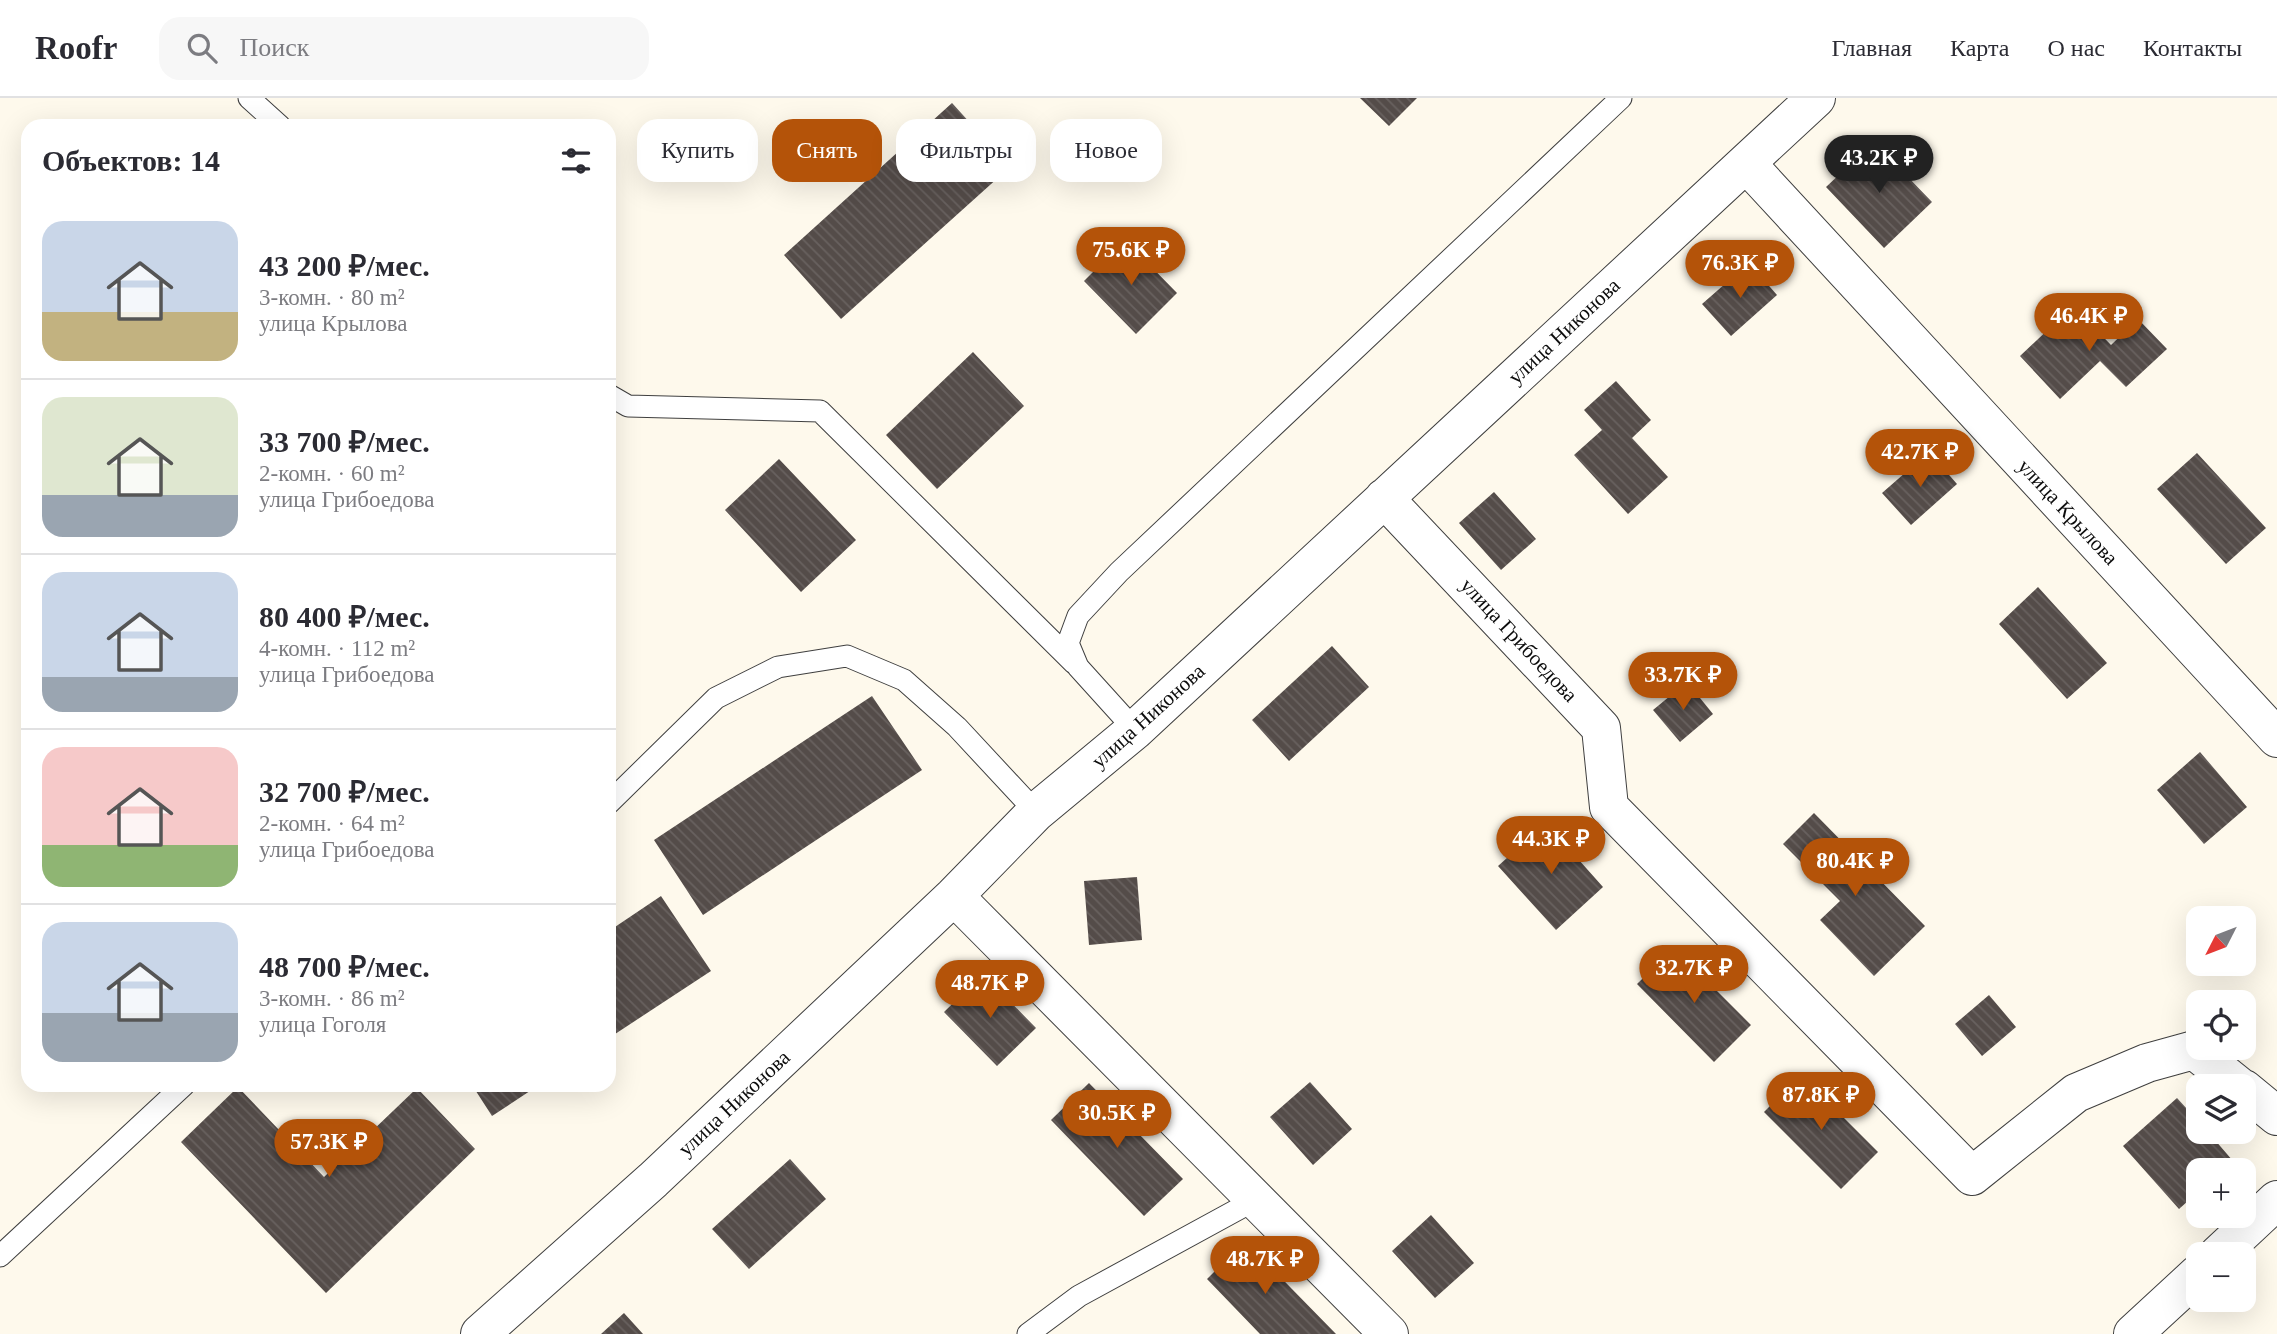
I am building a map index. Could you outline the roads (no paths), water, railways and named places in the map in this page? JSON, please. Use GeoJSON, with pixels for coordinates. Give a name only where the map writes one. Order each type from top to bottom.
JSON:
{"type":"FeatureCollection","features":[{"type":"Feature","properties":{"kind":"street","name":"улица Никонова"},"geometry":{"type":"LineString","coordinates":[[480,1334],[653,1180],[954,896],[1036,812],[1135,730],[1746,163],[1802,102]]}},
{"type":"Feature","properties":{"kind":"street","name":"улица Крылова"},"geometry":{"type":"LineString","coordinates":[[1746,163],[2277,738]]}},
{"type":"Feature","properties":{"kind":"street","name":"улица Грибоедова"},"geometry":{"type":"LineString","coordinates":[[1384,498],[1601,728],[1609,807],[1972,1176],[2076,1093],[2147,1063],[2194,1050],[2224,1074]]}},
{"type":"Feature","properties":{"kind":"street"},"geometry":{"type":"LineString","coordinates":[[954,896],[1389,1334]]}},
{"type":"Feature","properties":{"kind":"street","name":"улица Грибоедова"},"geometry":{"type":"LineString","coordinates":[[2256,1099],[2277,1116]]}},
{"type":"Feature","properties":{"kind":"street"},"geometry":{"type":"LineString","coordinates":[[2232,1242],[2277,1200]]}},
{"type":"Feature","properties":{"kind":"street"},"geometry":{"type":"LineString","coordinates":[[2133,1334],[2186,1285]]}},
{"type":"Feature","properties":{"kind":"lane"},"geometry":{"type":"LineString","coordinates":[[249,98],[272,119]]}},
{"type":"Feature","properties":{"kind":"lane"},"geometry":{"type":"LineString","coordinates":[[1078,667],[1068,643],[1078,616],[1119,572],[1621,98]]}},
{"type":"Feature","properties":{"kind":"lane"},"geometry":{"type":"LineString","coordinates":[[616,399],[628,406],[820,411],[1078,667],[1135,730]]}},
{"type":"Feature","properties":{"kind":"lane"},"geometry":{"type":"LineString","coordinates":[[616,796],[716,698],[778,667],[847,656],[904,680],[957,727],[1036,812]]}},
{"type":"Feature","properties":{"kind":"lane"},"geometry":{"type":"LineString","coordinates":[[0,1256],[176,1092]]}},
{"type":"Feature","properties":{"kind":"lane"},"geometry":{"type":"LineString","coordinates":[[1028,1334],[1079,1296],[1255,1200]]}}]}
